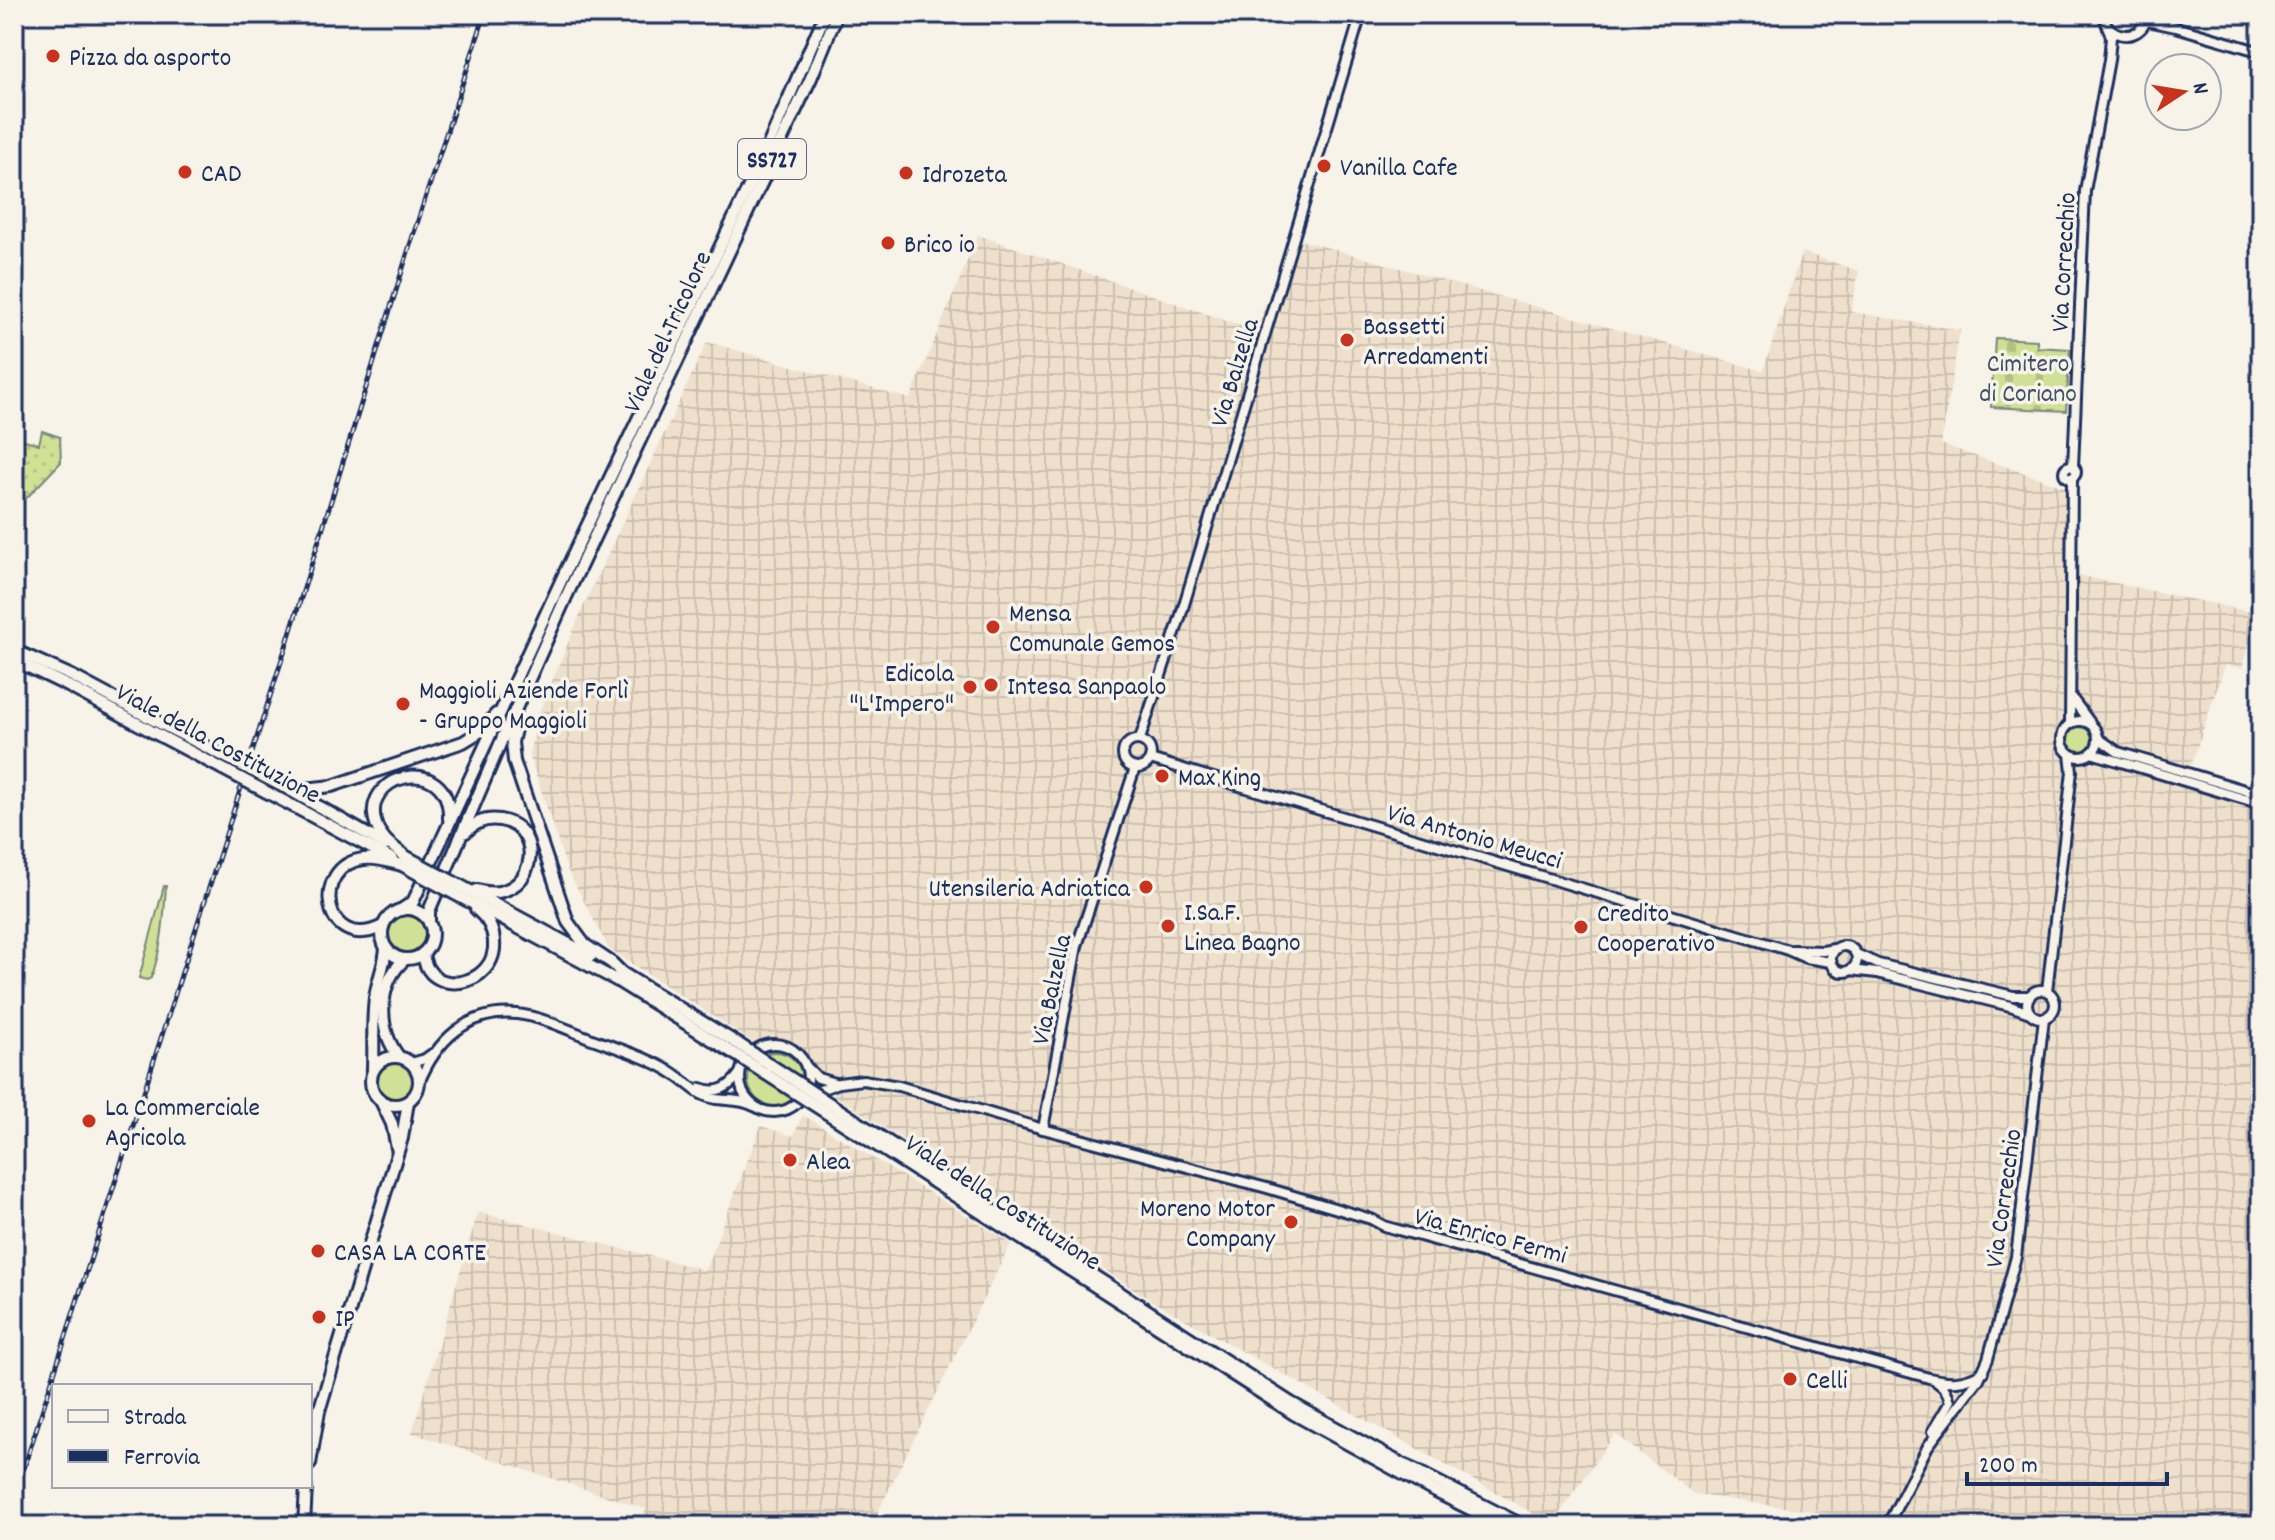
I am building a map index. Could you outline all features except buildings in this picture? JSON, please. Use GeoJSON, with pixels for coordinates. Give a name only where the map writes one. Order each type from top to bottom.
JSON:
{"type":"FeatureCollection","features":[{"type":"Feature","properties":{"kind":"main road","name":"Viale del Tricolore"},"geometry":{"type":"LineString","coordinates":[[536,667],[571,572],[692,319],[825,14]]}},
{"type":"Feature","properties":{"kind":"main road","name":"Viale del Tricolore"},"geometry":{"type":"LineString","coordinates":[[699,301],[811,78],[837,14]]}},
{"type":"Feature","properties":{"kind":"main road","name":"Viale del Tricolore"},"geometry":{"type":"LineString","coordinates":[[525,663],[562,593]]}},
{"type":"Feature","properties":{"kind":"main road","name":"Viale della Costituzione"},"geometry":{"type":"LineString","coordinates":[[14,650],[72,676],[155,727],[403,860]]}},
{"type":"Feature","properties":{"kind":"main road","name":"Viale della Costituzione"},"geometry":{"type":"LineString","coordinates":[[14,660],[284,787],[403,860]]}},
{"type":"Feature","properties":{"kind":"main road"},"geometry":{"type":"LineString","coordinates":[[284,787],[305,789],[332,786],[463,742],[481,731],[495,716],[525,663]]}},
{"type":"Feature","properties":{"kind":"main road"},"geometry":{"type":"LineString","coordinates":[[397,1154],[392,1124],[370,1084],[374,1002],[385,962],[383,926],[387,918],[413,902],[525,663]]}},
{"type":"Feature","properties":{"kind":"main road"},"geometry":{"type":"LineString","coordinates":[[457,889],[492,929],[494,949],[488,965],[475,977],[449,982],[434,975],[423,962],[423,953],[431,939],[429,911],[536,667]]}},
{"type":"Feature","properties":{"kind":"main road"},"geometry":{"type":"LineString","coordinates":[[536,667],[531,690],[513,732],[514,761],[568,922],[578,939],[622,973]]}},
{"type":"Feature","properties":{"kind":"main road"},"geometry":{"type":"LineString","coordinates":[[447,828],[449,803],[443,792],[423,777],[398,778],[380,794],[375,806],[379,831],[403,860],[622,973],[737,1050]]}},
{"type":"Feature","properties":{"kind":"main road"},"geometry":{"type":"LineString","coordinates":[[457,889],[497,893],[509,890],[527,872],[530,860],[525,836],[506,821],[481,821],[462,836]]}},
{"type":"Feature","properties":{"kind":"main road"},"geometry":{"type":"LineString","coordinates":[[383,926],[355,933],[341,925],[332,911],[330,889],[344,866],[353,861],[370,858],[403,860]]}},
{"type":"Feature","properties":{"kind":"main road","name":"Viale della Costituzione"},"geometry":{"type":"LineString","coordinates":[[457,889],[482,909],[616,980],[737,1050],[1294,1414],[1504,1526]]}},
{"type":"Feature","properties":{"kind":"main road"},"geometry":{"type":"LineString","coordinates":[[401,910],[417,911],[429,923]]}},
{"type":"Feature","properties":{"kind":"main road"},"geometry":{"type":"LineString","coordinates":[[386,948],[405,959],[423,953]]}},
{"type":"Feature","properties":{"kind":"main road"},"geometry":{"type":"LineString","coordinates":[[312,1452],[319,1411],[397,1154],[408,1102],[418,1090],[416,1068],[399,1057],[387,1038],[383,1020],[388,983],[396,967],[405,959]]}},
{"type":"Feature","properties":{"kind":"main road"},"geometry":{"type":"LineString","coordinates":[[373,1070],[384,1059],[399,1057]]}},
{"type":"Feature","properties":{"kind":"main road"},"geometry":{"type":"LineString","coordinates":[[381,1101],[394,1106],[408,1102]]}},
{"type":"Feature","properties":{"kind":"main road","name":"Viale della Costituzione"},"geometry":{"type":"LineString","coordinates":[[1074,1268],[1291,1403],[1399,1463],[1524,1526]]}},
{"type":"Feature","properties":{"kind":"main road"},"geometry":{"type":"LineString","coordinates":[[304,1526],[306,1488]]}},
{"type":"Feature","properties":{"kind":"street","name":"Via Balzella"},"geometry":{"type":"LineString","coordinates":[[1140,739],[1184,604],[1361,14]]}},
{"type":"Feature","properties":{"kind":"street"},"geometry":{"type":"LineString","coordinates":[[2102,15],[2111,37],[2109,60]]}},
{"type":"Feature","properties":{"kind":"street"},"geometry":{"type":"LineString","coordinates":[[2109,60],[2117,41],[2138,32],[2147,18],[2261,52]]}},
{"type":"Feature","properties":{"kind":"street"},"geometry":{"type":"LineString","coordinates":[[2108,27],[2124,36]]}},
{"type":"Feature","properties":{"kind":"street","name":"Via Correcchio"},"geometry":{"type":"LineString","coordinates":[[2071,697],[2072,478],[2076,472],[2073,467],[2084,195],[2109,60]]}},
{"type":"Feature","properties":{"kind":"street"},"geometry":{"type":"LineString","coordinates":[[2071,697],[2070,724],[2063,733],[2066,750],[2070,754],[2080,757],[2088,755],[2261,804]]}},
{"type":"Feature","properties":{"kind":"street"},"geometry":{"type":"LineString","coordinates":[[2071,697],[2098,738],[2118,752],[2261,795]]}},
{"type":"Feature","properties":{"kind":"street"},"geometry":{"type":"LineString","coordinates":[[2070,724],[2081,721],[2091,725]]}},
{"type":"Feature","properties":{"kind":"street"},"geometry":{"type":"LineString","coordinates":[[2072,771],[2098,744],[2098,738]]}},
{"type":"Feature","properties":{"kind":"street"},"geometry":{"type":"LineString","coordinates":[[1140,739],[1150,747],[1150,759],[1144,766],[1135,768],[1126,763],[1123,750],[1128,743],[1140,739]]}},
{"type":"Feature","properties":{"kind":"street","name":"Via Correcchio"},"geometry":{"type":"LineString","coordinates":[[1981,1376],[2016,1257],[2044,1018],[2053,1013],[2055,1003],[2047,991],[2072,771],[2070,754]]}},
{"type":"Feature","properties":{"kind":"street","name":"Via Antonio Meucci"},"geometry":{"type":"LineString","coordinates":[[1150,759],[1788,950],[1806,958],[1831,962]]}},
{"type":"Feature","properties":{"kind":"street","name":"Via Balzella"},"geometry":{"type":"LineString","coordinates":[[1043,1129],[1077,946],[1135,768]]}},
{"type":"Feature","properties":{"kind":"street"},"geometry":{"type":"LineString","coordinates":[[2044,1018],[2010,1006],[1877,973],[1838,971],[1831,962],[1831,954],[1840,946],[1847,946],[1878,964],[2013,996],[2030,996],[2038,991],[2047,991]]}},
{"type":"Feature","properties":{"kind":"street","name":"Via Antonio Meucci"},"geometry":{"type":"LineString","coordinates":[[1788,950],[1834,949]]}},
{"type":"Feature","properties":{"kind":"street"},"geometry":{"type":"LineString","coordinates":[[1850,970],[1857,961],[1856,954]]}},
{"type":"Feature","properties":{"kind":"street"},"geometry":{"type":"LineString","coordinates":[[2030,996],[2027,1004],[2030,1013]]}},
{"type":"Feature","properties":{"kind":"street"},"geometry":{"type":"LineString","coordinates":[[411,1063],[433,1054],[466,1024],[491,1016],[516,1014],[548,1022],[656,1064],[702,1094],[713,1098],[744,1100],[766,1112],[790,1109],[804,1096],[839,1083]]}},
{"type":"Feature","properties":{"kind":"street"},"geometry":{"type":"LineString","coordinates":[[689,1084],[709,1091],[729,1086],[741,1073],[749,1056],[765,1045],[774,1044],[792,1049],[818,1078],[839,1083]]}},
{"type":"Feature","properties":{"kind":"street"},"geometry":{"type":"LineString","coordinates":[[419,1083],[433,1054]]}},
{"type":"Feature","properties":{"kind":"street"},"geometry":{"type":"LineString","coordinates":[[804,1096],[808,1086],[806,1065]]}},
{"type":"Feature","properties":{"kind":"street"},"geometry":{"type":"LineString","coordinates":[[741,1073],[743,1091],[754,1106]]}},
{"type":"Feature","properties":{"kind":"street","name":"Via Enrico Fermi"},"geometry":{"type":"LineString","coordinates":[[839,1083],[863,1080],[899,1086],[1043,1129],[1267,1188],[1371,1219],[1384,1226],[1929,1378],[1959,1382],[1981,1376]]}},
{"type":"Feature","properties":{"kind":"street"},"geometry":{"type":"LineString","coordinates":[[1887,1526],[1928,1446],[1981,1376]]}},
{"type":"Feature","properties":{"kind":"street"},"geometry":{"type":"LineString","coordinates":[[1928,1446],[1929,1438],[1950,1402],[1943,1386],[1929,1378]]}},
{"type":"Feature","properties":{"kind":"shaded area"},"geometry":{"type":"Polygon","coordinates":[[[978,235],[1256,331],[1290,237],[1763,371],[1802,252],[1859,271],[1851,312],[1960,330],[1941,444],[2079,492],[2077,575],[2256,613],[2242,668],[2225,665],[2189,771],[2261,794],[2261,1526],[1884,1526],[1878,1521],[1694,1494],[1615,1434],[1552,1524],[1152,1301],[609,949],[567,869],[529,754],[539,712],[584,605],[707,342],[910,399],[978,235]]]}},
{"type":"Feature","properties":{"kind":"shaded area"},"geometry":{"type":"Polygon","coordinates":[[[803,1115],[1011,1243],[871,1526],[641,1526],[646,1509],[412,1433],[478,1212],[705,1270],[761,1126],[793,1136],[803,1115]]]}},
{"type":"Feature","properties":{"kind":"green space","name":"Cimitero di Coriano"},"geometry":{"type":"Polygon","coordinates":[[[1995,338],[2037,340],[2037,347],[2070,349],[2066,411],[1991,407],[1995,338]]]}},
{"type":"Feature","properties":{"kind":"green space"},"geometry":{"type":"Polygon","coordinates":[[[42,431],[60,437],[61,462],[16,509],[14,437],[39,444],[42,431]]]}},
{"type":"Feature","properties":{"kind":"green space"},"geometry":{"type":"Polygon","coordinates":[[[2080,727],[2091,734],[2092,739],[2085,750],[2080,751],[2069,744],[2068,739],[2075,728],[2080,727]]]}},
{"type":"Feature","properties":{"kind":"green space"},"geometry":{"type":"Polygon","coordinates":[[[164,886],[160,945],[151,978],[147,980],[139,978],[164,886]]]}},
{"type":"Feature","properties":{"kind":"green space"},"geometry":{"type":"Polygon","coordinates":[[[407,916],[420,921],[425,934],[420,947],[407,952],[394,947],[389,934],[394,921],[407,916]]]}},
{"type":"Feature","properties":{"kind":"green space"},"geometry":{"type":"Polygon","coordinates":[[[775,1052],[794,1060],[802,1079],[794,1098],[775,1106],[756,1098],[748,1079],[756,1060],[775,1052]]]}},
{"type":"Feature","properties":{"kind":"green space"},"geometry":{"type":"Polygon","coordinates":[[[395,1063],[407,1069],[413,1081],[407,1093],[395,1099],[383,1093],[377,1081],[383,1069],[395,1063]]]}},
{"type":"Feature","properties":{"kind":"railway"},"geometry":{"type":"LineString","coordinates":[[14,1499],[485,14]]}},
{"type":"Feature","properties":{"kind":"place","name":"Pizza da asporto"},"geometry":{"type":"Point","coordinates":[53,56]}},
{"type":"Feature","properties":{"kind":"place","name":"Vanilla Cafe"},"geometry":{"type":"Point","coordinates":[1324,166]}},
{"type":"Feature","properties":{"kind":"place","name":"CAD"},"geometry":{"type":"Point","coordinates":[185,172]}},
{"type":"Feature","properties":{"kind":"place","name":"Idrozeta"},"geometry":{"type":"Point","coordinates":[906,173]}},
{"type":"Feature","properties":{"kind":"place","name":"Brico io"},"geometry":{"type":"Point","coordinates":[888,243]}},
{"type":"Feature","properties":{"kind":"place","name":"Bassetti Arredamenti"},"geometry":{"type":"Point","coordinates":[1347,340]}},
{"type":"Feature","properties":{"kind":"place","name":"Mensa Comunale Gemos"},"geometry":{"type":"Point","coordinates":[993,627]}},
{"type":"Feature","properties":{"kind":"place","name":"Intesa Sanpaolo"},"geometry":{"type":"Point","coordinates":[991,685]}},
{"type":"Feature","properties":{"kind":"place","name":"Edicola \"L'Impero\""},"geometry":{"type":"Point","coordinates":[970,687]}},
{"type":"Feature","properties":{"kind":"place","name":"Maggioli Aziende Forlì - Gruppo Maggioli"},"geometry":{"type":"Point","coordinates":[403,704]}},
{"type":"Feature","properties":{"kind":"place","name":"Max King"},"geometry":{"type":"Point","coordinates":[1162,776]}},
{"type":"Feature","properties":{"kind":"place","name":"Utensileria Adriatica"},"geometry":{"type":"Point","coordinates":[1146,887]}},
{"type":"Feature","properties":{"kind":"place","name":"I.Sa.F. Linea Bagno"},"geometry":{"type":"Point","coordinates":[1168,926]}},
{"type":"Feature","properties":{"kind":"place","name":"Credito Cooperativo"},"geometry":{"type":"Point","coordinates":[1581,927]}},
{"type":"Feature","properties":{"kind":"place","name":"La Commerciale Agricola"},"geometry":{"type":"Point","coordinates":[89,1121]}},
{"type":"Feature","properties":{"kind":"place","name":"Alea"},"geometry":{"type":"Point","coordinates":[790,1160]}},
{"type":"Feature","properties":{"kind":"place","name":"Moreno Motor Company"},"geometry":{"type":"Point","coordinates":[1291,1222]}},
{"type":"Feature","properties":{"kind":"place","name":"CASA LA CORTE"},"geometry":{"type":"Point","coordinates":[318,1251]}},
{"type":"Feature","properties":{"kind":"place","name":"IP"},"geometry":{"type":"Point","coordinates":[319,1317]}},
{"type":"Feature","properties":{"kind":"place","name":"Celli"},"geometry":{"type":"Point","coordinates":[1790,1379]}}]}
